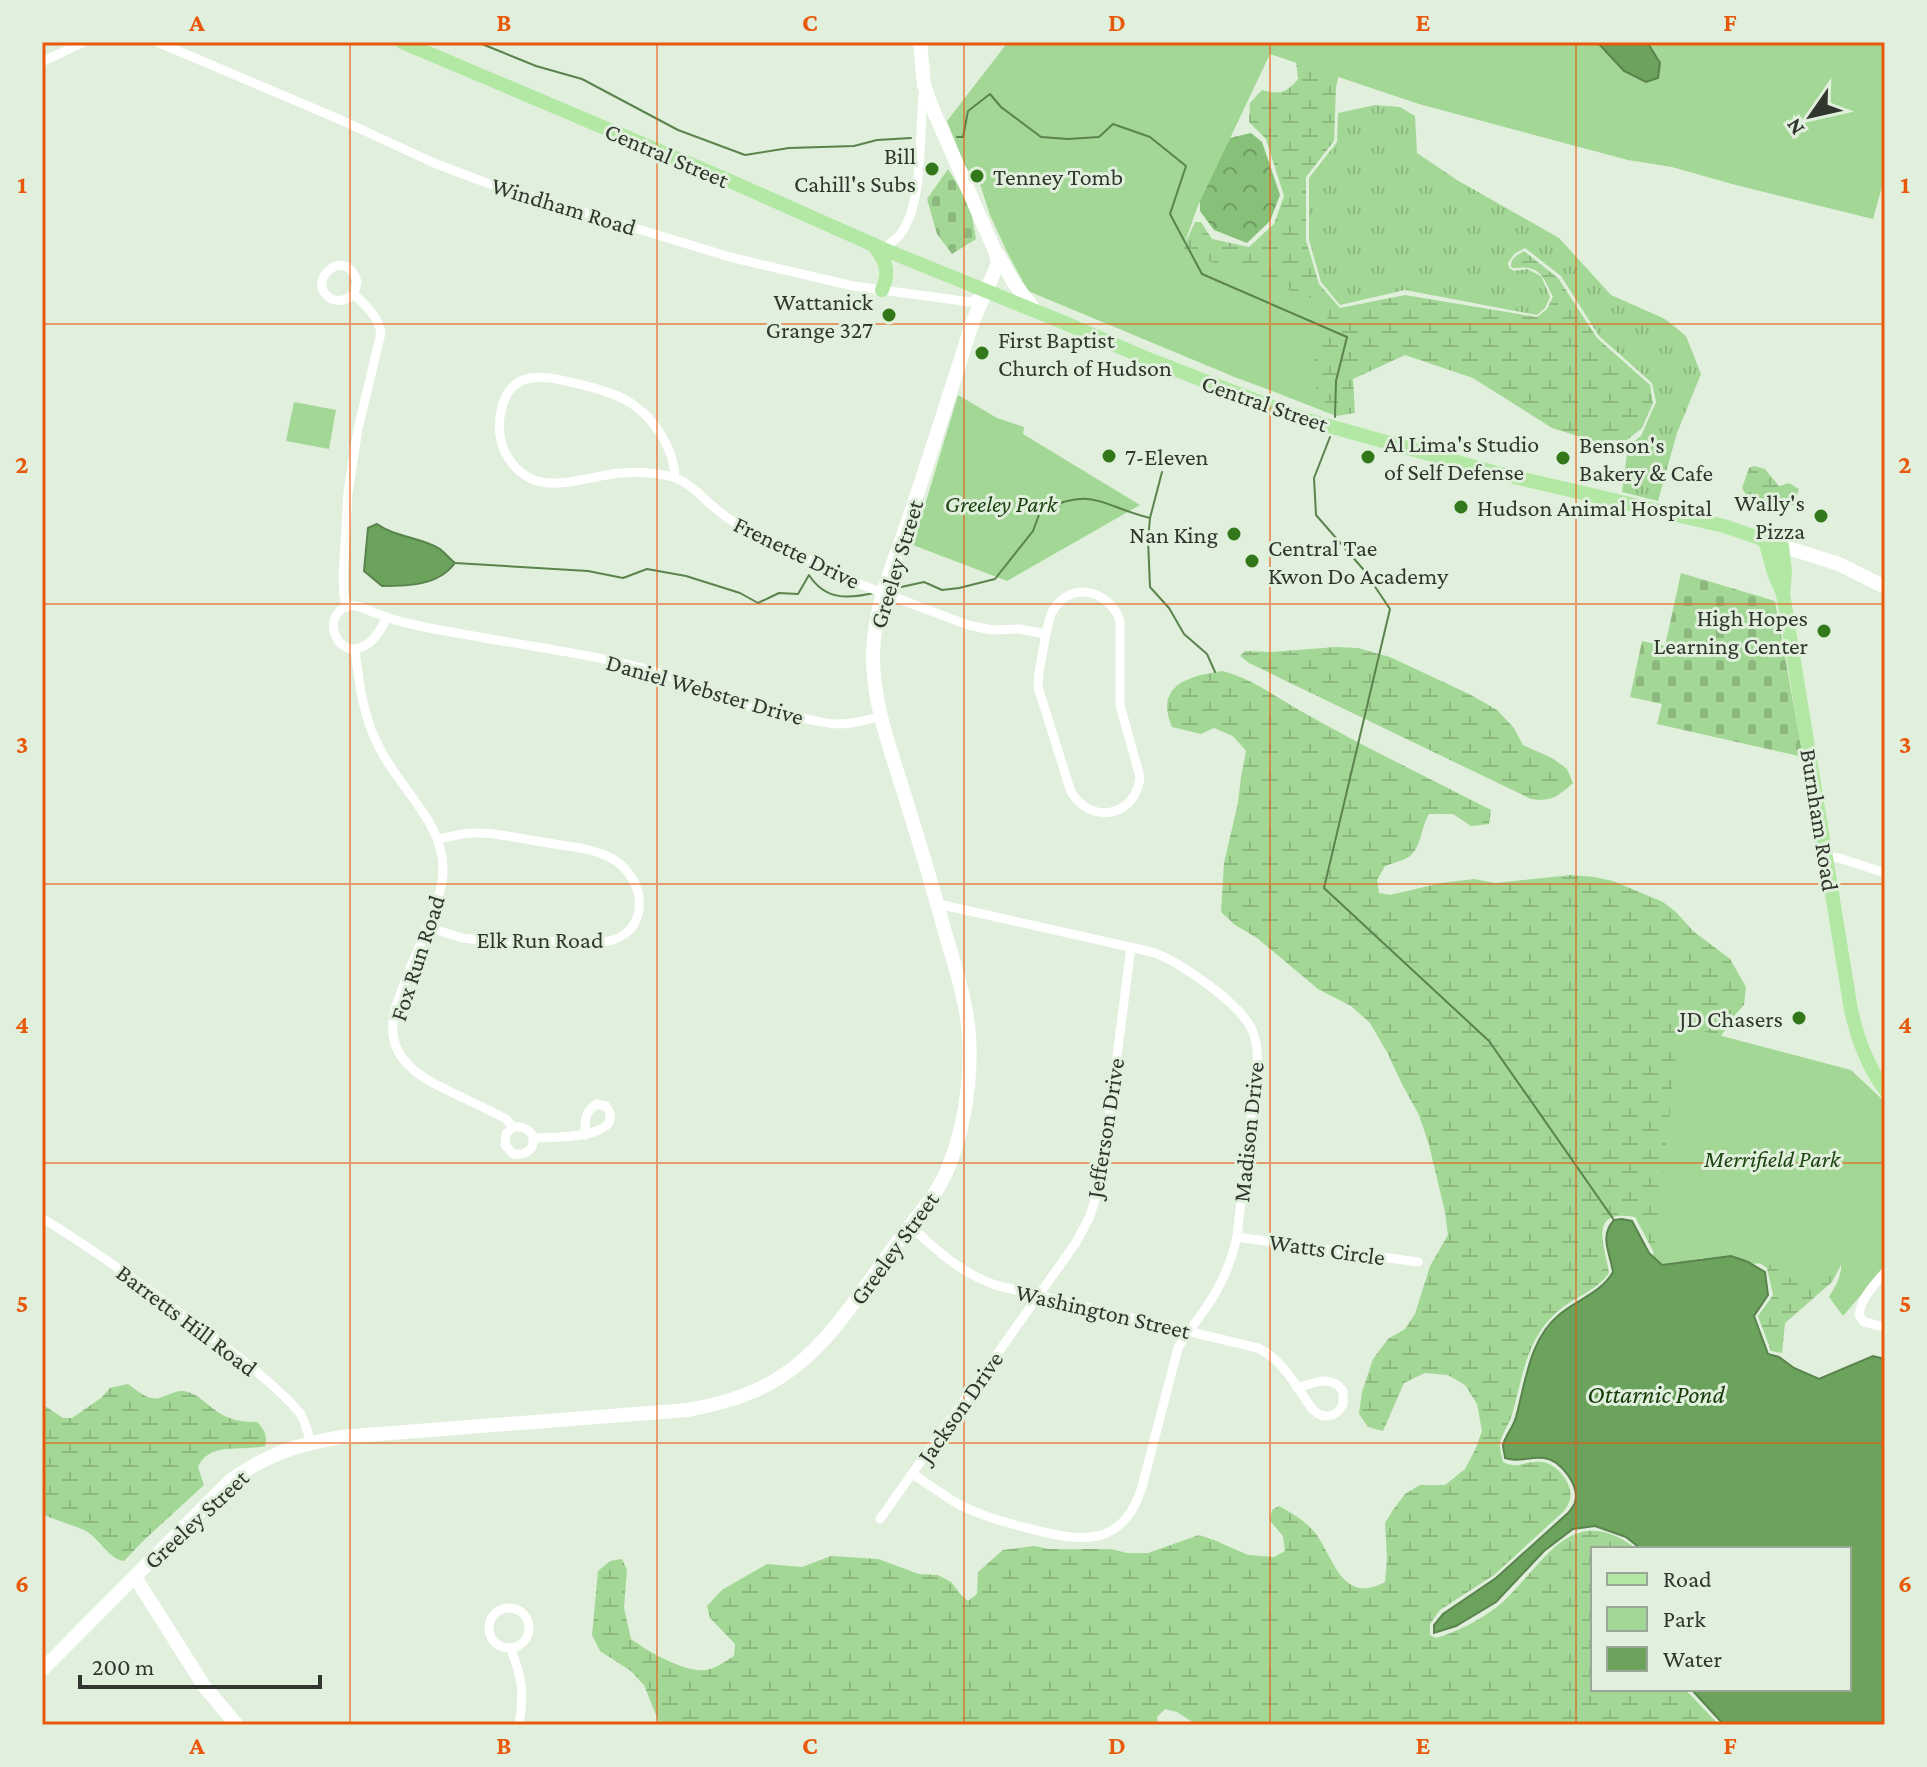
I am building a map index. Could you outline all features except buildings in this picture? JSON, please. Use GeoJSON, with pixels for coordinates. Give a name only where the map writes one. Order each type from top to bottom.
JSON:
{"type":"FeatureCollection","features":[{"type":"Feature","properties":{"kind":"main road","name":"Central Street"},"geometry":{"type":"LineString","coordinates":[[402,42],[878,247],[1143,357],[1304,419],[1497,473],[1724,526],[1782,546]]}},
{"type":"Feature","properties":{"kind":"main road"},"geometry":{"type":"LineString","coordinates":[[878,247],[887,273],[882,290]]}},
{"type":"Feature","properties":{"kind":"main road","name":"Burnham Road"},"geometry":{"type":"LineString","coordinates":[[1765,540],[1783,594],[1851,1010],[1859,1045],[1885,1090]]}},
{"type":"Feature","properties":{"kind":"main road","name":"Burnham Road"},"geometry":{"type":"LineString","coordinates":[[1782,546],[1783,594]]}},
{"type":"Feature","properties":{"kind":"street"},"geometry":{"type":"LineString","coordinates":[[42,62],[84,42]]}},
{"type":"Feature","properties":{"kind":"street","name":"Windham Road"},"geometry":{"type":"LineString","coordinates":[[157,42],[451,170],[730,257],[817,278],[970,302],[988,291]]}},
{"type":"Feature","properties":{"kind":"street"},"geometry":{"type":"LineString","coordinates":[[878,247],[899,236],[911,210],[918,179],[924,85],[920,42]]}},
{"type":"Feature","properties":{"kind":"street"},"geometry":{"type":"LineString","coordinates":[[924,85],[995,251],[1035,311]]}},
{"type":"Feature","properties":{"kind":"street","name":"Greeley Street"},"geometry":{"type":"LineString","coordinates":[[42,1670],[230,1481],[262,1460],[296,1446],[378,1433],[687,1410],[724,1403],[759,1390],[792,1371],[820,1346],[928,1204],[948,1170],[959,1133],[968,1078],[970,1039],[968,1020],[938,904],[881,716],[873,672],[874,633],[883,591],[973,321],[998,262],[995,251]]}},
{"type":"Feature","properties":{"kind":"street"},"geometry":{"type":"LineString","coordinates":[[354,294],[374,316],[381,333],[351,468],[343,569],[347,607],[336,615],[333,629],[338,641],[345,647],[355,649],[368,644],[387,618]]}},
{"type":"Feature","properties":{"kind":"street","name":"Frenette Drive"},"geometry":{"type":"LineString","coordinates":[[675,478],[673,462],[664,440],[641,410],[617,396],[544,377],[517,382],[505,396],[499,424],[505,451],[515,466],[539,482],[557,484],[628,473],[675,478],[752,533],[862,585],[980,628],[1019,629],[1046,634]]}},
{"type":"Feature","properties":{"kind":"street","name":"Central Street"},"geometry":{"type":"LineString","coordinates":[[1782,546],[1882,579]]}},
{"type":"Feature","properties":{"kind":"street"},"geometry":{"type":"LineString","coordinates":[[1074,593],[1101,596],[1118,616],[1121,632],[1121,711],[1140,777],[1134,797],[1117,810],[1101,813],[1091,810],[1077,801],[1071,792],[1039,691],[1046,634],[1053,609],[1074,593]]}},
{"type":"Feature","properties":{"kind":"street","name":"Daniel Webster Drive"},"geometry":{"type":"LineString","coordinates":[[347,607],[362,607],[387,618],[542,646],[647,670],[682,680],[740,704],[776,713],[838,724],[881,716]]}},
{"type":"Feature","properties":{"kind":"street","name":"Fox Run Road"},"geometry":{"type":"LineString","coordinates":[[355,649],[361,696],[372,733],[438,839],[443,865],[442,886],[393,1017],[397,1046],[405,1063],[415,1073],[506,1119],[513,1127],[524,1127],[533,1138]]}},
{"type":"Feature","properties":{"kind":"street","name":"Elk Run Road"},"geometry":{"type":"LineString","coordinates":[[427,927],[462,938],[488,941],[603,942],[625,935],[638,916],[639,898],[634,882],[624,867],[608,857],[581,849],[490,833],[468,833],[438,839]]}},
{"type":"Feature","properties":{"kind":"street"},"geometry":{"type":"LineString","coordinates":[[1827,857],[1885,873]]}},
{"type":"Feature","properties":{"kind":"street","name":"Madison Drive"},"geometry":{"type":"LineString","coordinates":[[913,1474],[957,1503],[1010,1524],[1072,1538],[1090,1538],[1123,1523],[1132,1511],[1144,1478],[1178,1348],[1206,1309],[1223,1277],[1237,1237],[1256,1077],[1257,1049],[1248,1023],[1185,968],[1160,955],[1131,947],[938,904]]}},
{"type":"Feature","properties":{"kind":"street","name":"Jefferson Drive"},"geometry":{"type":"LineString","coordinates":[[1039,1294],[1075,1244],[1090,1216],[1099,1189],[1131,947]]}},
{"type":"Feature","properties":{"kind":"street"},"geometry":{"type":"LineString","coordinates":[[513,1127],[505,1138],[506,1148],[520,1155],[532,1148],[533,1138],[585,1135]]}},
{"type":"Feature","properties":{"kind":"street","name":"Barretts Hill Road"},"geometry":{"type":"LineString","coordinates":[[42,1218],[145,1286],[257,1373],[300,1413],[311,1442]]}},
{"type":"Feature","properties":{"kind":"street","name":"Washington Street"},"geometry":{"type":"LineString","coordinates":[[910,1226],[960,1269],[977,1278],[1266,1352],[1318,1414],[1331,1416],[1343,1404],[1343,1391],[1333,1382],[1325,1380],[1297,1388]]}},
{"type":"Feature","properties":{"kind":"street","name":"Watts Circle"},"geometry":{"type":"LineString","coordinates":[[1237,1237],[1418,1262]]}},
{"type":"Feature","properties":{"kind":"street"},"geometry":{"type":"LineString","coordinates":[[1885,1272],[1864,1298],[1859,1315],[1864,1322],[1885,1327]]}},
{"type":"Feature","properties":{"kind":"street","name":"Jackson Drive"},"geometry":{"type":"LineString","coordinates":[[880,1519],[1039,1294]]}},
{"type":"Feature","properties":{"kind":"street"},"geometry":{"type":"LineString","coordinates":[[135,1577],[204,1686],[237,1725]]}},
{"type":"Feature","properties":{"kind":"street"},"geometry":{"type":"LineString","coordinates":[[510,1648],[522,1643],[529,1626],[524,1614],[506,1608],[495,1614],[489,1626],[498,1644],[510,1648],[519,1667],[523,1688],[519,1725]]}},
{"type":"Feature","properties":{"kind":"green space"},"geometry":{"type":"Polygon","coordinates":[[[1008,42],[1885,42],[1885,176],[1873,219],[1672,167],[1628,160],[1419,104],[1270,54],[1197,208],[1182,251],[1331,305],[1310,378],[1331,412],[1237,378],[1028,291],[990,215],[981,187],[965,166],[947,121],[1008,42]]]}},
{"type":"Feature","properties":{"kind":"green space"},"geometry":{"type":"Polygon","coordinates":[[[1294,42],[1347,42],[1336,87],[1334,141],[1306,177],[1306,240],[1319,284],[1340,308],[1405,295],[1537,317],[1547,309],[1553,297],[1535,270],[1511,266],[1513,259],[1524,251],[1558,278],[1597,338],[1650,385],[1653,403],[1642,428],[1627,440],[1594,441],[1552,428],[1473,378],[1405,355],[1353,379],[1355,413],[1336,416],[1204,364],[1178,259],[1195,222],[1201,222],[1212,239],[1249,247],[1274,224],[1284,196],[1266,139],[1249,122],[1250,103],[1262,90],[1282,92],[1298,79],[1294,42]]]}},
{"type":"Feature","properties":{"kind":"green space"},"geometry":{"type":"Polygon","coordinates":[[[1375,105],[1400,107],[1415,116],[1417,153],[1457,180],[1559,238],[1611,295],[1665,319],[1686,336],[1701,374],[1677,433],[1658,501],[1622,492],[1628,446],[1641,436],[1656,402],[1652,383],[1599,336],[1561,276],[1525,248],[1514,254],[1508,263],[1514,271],[1527,269],[1541,276],[1550,297],[1537,315],[1405,290],[1340,305],[1321,282],[1309,240],[1309,178],[1337,142],[1338,113],[1375,105]]]}},
{"type":"Feature","properties":{"kind":"green space"},"geometry":{"type":"Polygon","coordinates":[[[1251,133],[1262,142],[1280,195],[1270,221],[1247,243],[1214,230],[1200,211],[1200,198],[1221,140],[1251,133]]]}},
{"type":"Feature","properties":{"kind":"green space"},"geometry":{"type":"Polygon","coordinates":[[[948,169],[970,205],[976,239],[952,254],[937,234],[927,199],[948,169]]]}},
{"type":"Feature","properties":{"kind":"green space","name":"Greeley Park"},"geometry":{"type":"Polygon","coordinates":[[[958,395],[997,418],[1024,427],[1023,434],[1140,505],[1007,581],[913,545],[958,395]]]}},
{"type":"Feature","properties":{"kind":"green space"},"geometry":{"type":"Polygon","coordinates":[[[294,402],[336,410],[329,449],[286,441],[294,402]]]}},
{"type":"Feature","properties":{"kind":"green space"},"geometry":{"type":"Polygon","coordinates":[[[1749,468],[1765,469],[1779,486],[1789,483],[1799,489],[1794,505],[1769,507],[1751,503],[1742,488],[1749,468]]]}},
{"type":"Feature","properties":{"kind":"green space"},"geometry":{"type":"Polygon","coordinates":[[[1681,573],[1775,601],[1803,757],[1657,724],[1662,704],[1630,697],[1642,641],[1665,646],[1681,573]]]}},
{"type":"Feature","properties":{"kind":"green space"},"geometry":{"type":"Polygon","coordinates":[[[1358,648],[1390,657],[1471,695],[1497,710],[1514,728],[1523,745],[1552,758],[1567,769],[1573,783],[1554,797],[1531,799],[1240,656],[1245,651],[1358,648]]]}},
{"type":"Feature","properties":{"kind":"green space"},"geometry":{"type":"Polygon","coordinates":[[[1222,671],[1253,683],[1347,736],[1491,810],[1489,824],[1471,826],[1453,814],[1429,814],[1414,852],[1385,866],[1377,880],[1379,893],[1390,895],[1474,879],[1495,883],[1571,875],[1613,881],[1663,902],[1676,912],[1693,931],[1730,959],[1746,987],[1744,1005],[1717,1042],[1834,1241],[1841,1265],[1832,1282],[1785,1323],[1782,1353],[1771,1351],[1758,1316],[1773,1295],[1767,1268],[1749,1256],[1729,1251],[1664,1260],[1653,1251],[1635,1217],[1610,1218],[1602,1232],[1609,1273],[1604,1280],[1555,1314],[1537,1336],[1500,1443],[1503,1462],[1518,1465],[1541,1462],[1558,1470],[1569,1487],[1569,1503],[1494,1575],[1440,1610],[1430,1624],[1430,1635],[1436,1638],[1483,1617],[1497,1607],[1558,1544],[1575,1534],[1592,1531],[1613,1535],[1634,1547],[1591,1547],[1591,1691],[1687,1691],[1719,1725],[1197,1725],[1177,1712],[1165,1709],[1157,1717],[1158,1725],[660,1725],[644,1685],[631,1671],[600,1651],[592,1635],[598,1571],[610,1561],[622,1559],[627,1570],[624,1608],[631,1639],[677,1665],[697,1670],[717,1666],[734,1656],[735,1644],[710,1618],[707,1606],[722,1590],[767,1564],[802,1567],[831,1556],[878,1559],[919,1574],[938,1575],[951,1582],[968,1601],[977,1594],[978,1572],[1003,1550],[1034,1546],[1148,1553],[1199,1535],[1248,1555],[1274,1557],[1285,1551],[1283,1536],[1270,1521],[1272,1510],[1279,1506],[1315,1532],[1342,1578],[1360,1588],[1371,1587],[1385,1582],[1385,1523],[1405,1494],[1420,1485],[1445,1485],[1465,1469],[1475,1450],[1482,1431],[1477,1404],[1465,1385],[1448,1375],[1425,1373],[1404,1383],[1383,1431],[1368,1427],[1359,1414],[1362,1392],[1373,1359],[1388,1339],[1405,1329],[1415,1314],[1430,1266],[1448,1235],[1445,1212],[1419,1115],[1370,1023],[1351,1006],[1318,989],[1221,912],[1224,863],[1246,751],[1233,736],[1214,728],[1201,734],[1172,727],[1168,713],[1171,692],[1178,685],[1198,676],[1222,671]]]}},
{"type":"Feature","properties":{"kind":"green space","name":"Merrifield Park"},"geometry":{"type":"Polygon","coordinates":[[[1680,1025],[1851,1070],[1885,1102],[1885,1267],[1843,1316],[1829,1297],[1838,1281],[1841,1264],[1838,1263],[1823,1273],[1795,1281],[1767,1263],[1701,1258],[1697,1262],[1666,1269],[1652,1264],[1680,1025]]]}},
{"type":"Feature","properties":{"kind":"green space"},"geometry":{"type":"Polygon","coordinates":[[[128,1384],[151,1398],[178,1391],[192,1393],[225,1416],[257,1422],[266,1439],[265,1446],[227,1449],[203,1459],[198,1467],[204,1485],[124,1561],[113,1556],[84,1530],[42,1514],[42,1404],[63,1418],[72,1418],[110,1388],[128,1384]]]}},
{"type":"Feature","properties":{"kind":"water"},"geometry":{"type":"Polygon","coordinates":[[[1597,42],[1644,42],[1660,63],[1658,78],[1646,82],[1624,71],[1597,42]]]}},
{"type":"Feature","properties":{"kind":"water"},"geometry":{"type":"Polygon","coordinates":[[[377,524],[433,545],[455,563],[448,571],[431,580],[412,585],[382,586],[364,571],[368,528],[377,524]]]}},
{"type":"Feature","properties":{"kind":"water","name":"Ottarnic Pond"},"geometry":{"type":"Polygon","coordinates":[[[1614,1220],[1632,1221],[1649,1253],[1662,1265],[1731,1256],[1765,1272],[1768,1295],[1754,1316],[1768,1354],[1779,1357],[1794,1368],[1819,1379],[1873,1356],[1885,1359],[1885,1725],[1724,1725],[1693,1691],[1851,1691],[1851,1547],[1638,1547],[1626,1537],[1595,1526],[1573,1529],[1544,1551],[1496,1602],[1456,1626],[1434,1633],[1434,1625],[1443,1614],[1496,1578],[1574,1504],[1576,1495],[1572,1481],[1556,1463],[1544,1458],[1505,1458],[1503,1445],[1515,1420],[1530,1361],[1541,1336],[1560,1314],[1596,1291],[1613,1272],[1606,1239],[1614,1220]]]}},
{"type":"Feature","properties":{"kind":"waterway"},"geometry":{"type":"LineString","coordinates":[[477,42],[536,66],[582,79],[678,130],[745,155],[789,148],[854,146],[877,140],[911,138]]}},
{"type":"Feature","properties":{"kind":"waterway"},"geometry":{"type":"LineString","coordinates":[[957,137],[963,137],[968,111],[990,94],[1001,107],[1041,137],[1099,137],[1113,124],[1150,137],[1186,166],[1170,214],[1202,274],[1347,337],[1336,381],[1335,417]]}},
{"type":"Feature","properties":{"kind":"waterway"},"geometry":{"type":"LineString","coordinates":[[1330,437],[1314,478],[1316,515],[1363,569],[1390,609],[1324,888],[1489,1041],[1614,1220]]}},
{"type":"Feature","properties":{"kind":"waterway"},"geometry":{"type":"LineString","coordinates":[[1162,472],[1150,518],[1150,587],[1169,608],[1184,634],[1207,654],[1215,672]]}},
{"type":"Feature","properties":{"kind":"waterway"},"geometry":{"type":"LineString","coordinates":[[892,589],[924,582],[942,590],[995,579],[1033,531],[1040,512],[1072,500],[1096,500],[1150,518]]}},
{"type":"Feature","properties":{"kind":"waterway"},"geometry":{"type":"LineString","coordinates":[[455,563],[588,571],[623,578],[647,569],[686,576],[740,593],[758,603],[779,593],[798,594],[809,575],[822,589],[837,596],[874,593]]}},
{"type":"Feature","properties":{"kind":"place","name":"Bill Cahill's Subs"},"geometry":{"type":"Point","coordinates":[932,169]}},
{"type":"Feature","properties":{"kind":"place","name":"Tenney Tomb"},"geometry":{"type":"Point","coordinates":[977,176]}},
{"type":"Feature","properties":{"kind":"place","name":"Wattanick Grange 327"},"geometry":{"type":"Point","coordinates":[889,315]}},
{"type":"Feature","properties":{"kind":"place","name":"First Baptist Church of Hudson"},"geometry":{"type":"Point","coordinates":[982,353]}},
{"type":"Feature","properties":{"kind":"place","name":"7-Eleven"},"geometry":{"type":"Point","coordinates":[1109,456]}},
{"type":"Feature","properties":{"kind":"place","name":"Al Lima's Studio of Self Defense"},"geometry":{"type":"Point","coordinates":[1368,457]}},
{"type":"Feature","properties":{"kind":"place","name":"Benson's Bakery & Cafe"},"geometry":{"type":"Point","coordinates":[1563,458]}},
{"type":"Feature","properties":{"kind":"place","name":"Hudson Animal Hospital"},"geometry":{"type":"Point","coordinates":[1461,507]}},
{"type":"Feature","properties":{"kind":"place","name":"Wally's Pizza"},"geometry":{"type":"Point","coordinates":[1821,516]}},
{"type":"Feature","properties":{"kind":"place","name":"Nan King"},"geometry":{"type":"Point","coordinates":[1234,534]}},
{"type":"Feature","properties":{"kind":"place","name":"Central Tae Kwon Do Academy"},"geometry":{"type":"Point","coordinates":[1252,561]}},
{"type":"Feature","properties":{"kind":"place","name":"High Hopes Learning Center"},"geometry":{"type":"Point","coordinates":[1824,631]}},
{"type":"Feature","properties":{"kind":"place","name":"JD Chasers"},"geometry":{"type":"Point","coordinates":[1799,1018]}}]}
